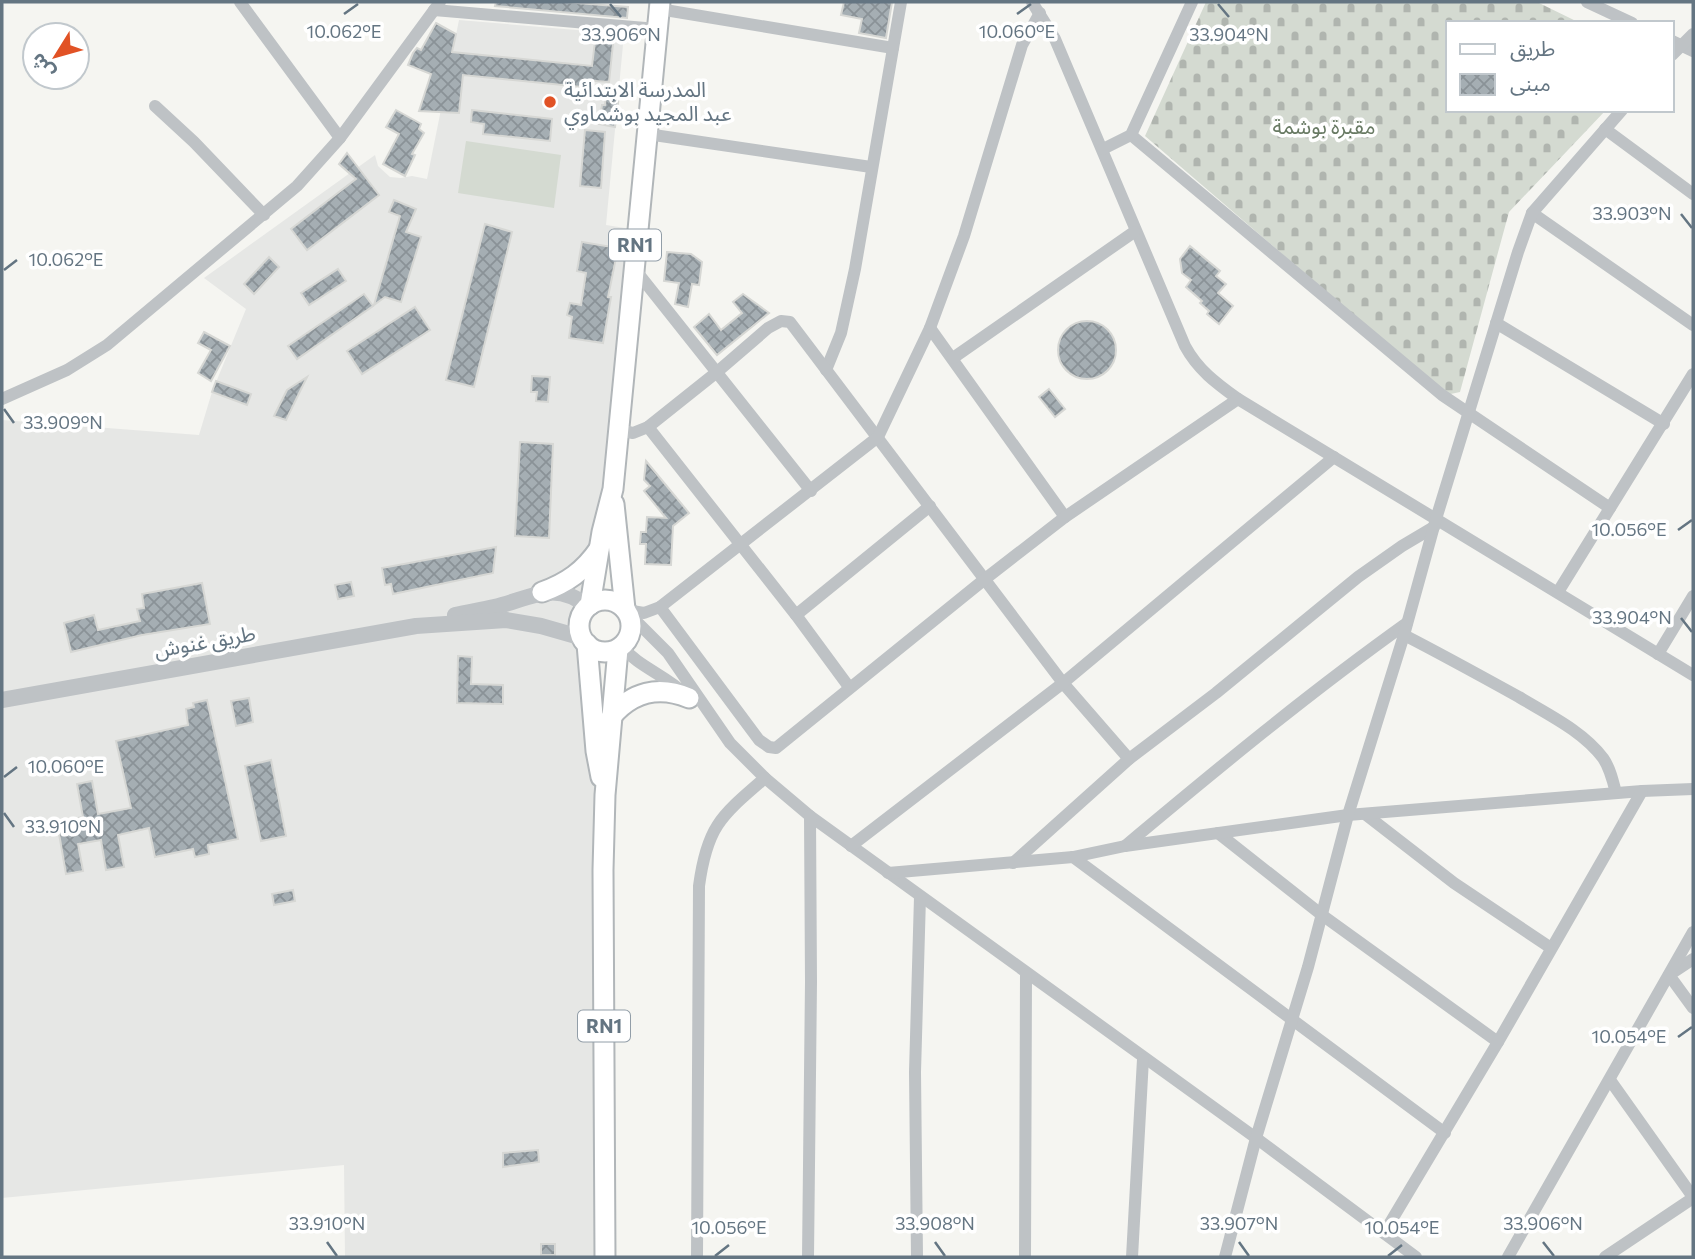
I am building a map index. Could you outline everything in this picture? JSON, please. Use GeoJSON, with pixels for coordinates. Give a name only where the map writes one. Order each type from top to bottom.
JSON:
{"type":"FeatureCollection","features":[{"type":"Feature","properties":{"kind":"main road","name":"RN1"},"geometry":{"type":"LineString","coordinates":[[605,795],[596,751],[585,641],[580,625],[583,612],[589,606],[613,489],[659,5]]}},
{"type":"Feature","properties":{"kind":"main road","name":"RN1"},"geometry":{"type":"LineString","coordinates":[[605,1257],[605,795],[620,648],[631,627],[626,610],[613,489]]}},
{"type":"Feature","properties":{"kind":"main road"},"geometry":{"type":"LineString","coordinates":[[542,592],[575,576],[589,564],[600,548]]}},
{"type":"Feature","properties":{"kind":"main road"},"geometry":{"type":"LineString","coordinates":[[589,606],[604,600],[612,601],[626,610]]}},
{"type":"Feature","properties":{"kind":"main road"},"geometry":{"type":"LineString","coordinates":[[585,641],[601,651],[620,648]]}},
{"type":"Feature","properties":{"kind":"main road"},"geometry":{"type":"LineString","coordinates":[[611,717],[620,706],[646,692],[668,691],[689,698]]}},
{"type":"Feature","properties":{"kind":"street"},"geometry":{"type":"LineString","coordinates":[[240,2],[340,138]]}},
{"type":"Feature","properties":{"kind":"street"},"geometry":{"type":"LineString","coordinates":[[826,370],[841,333],[852,282],[901,2]]}},
{"type":"Feature","properties":{"kind":"street"},"geometry":{"type":"LineString","coordinates":[[1102,149],[1131,135],[1192,2]]}},
{"type":"Feature","properties":{"kind":"street"},"geometry":{"type":"LineString","coordinates":[[1587,2],[1628,21]]}},
{"type":"Feature","properties":{"kind":"street"},"geometry":{"type":"LineString","coordinates":[[659,5],[893,48]]}},
{"type":"Feature","properties":{"kind":"street"},"geometry":{"type":"LineString","coordinates":[[2,399],[67,370],[107,345],[297,186],[340,138],[437,6],[657,29]]}},
{"type":"Feature","properties":{"kind":"street"},"geometry":{"type":"LineString","coordinates":[[1036,7],[1055,39],[1134,232],[1195,365],[1238,399],[1435,523],[1558,592],[1693,675]]}},
{"type":"Feature","properties":{"kind":"street"},"geometry":{"type":"LineString","coordinates":[[626,610],[643,613],[660,607],[878,437],[930,327],[964,236],[1036,7]]}},
{"type":"Feature","properties":{"kind":"street"},"geometry":{"type":"LineString","coordinates":[[1680,48],[1693,34]]}},
{"type":"Feature","properties":{"kind":"street"},"geometry":{"type":"LineString","coordinates":[[155,106],[194,142],[264,215]]}},
{"type":"Feature","properties":{"kind":"street"},"geometry":{"type":"LineString","coordinates":[[1224,1257],[1348,815],[1406,629],[1468,413],[1532,212],[1620,112]]}},
{"type":"Feature","properties":{"kind":"street"},"geometry":{"type":"LineString","coordinates":[[1605,129],[1693,194]]}},
{"type":"Feature","properties":{"kind":"street"},"geometry":{"type":"LineString","coordinates":[[647,134],[871,167]]}},
{"type":"Feature","properties":{"kind":"street"},"geometry":{"type":"LineString","coordinates":[[1131,135],[1442,395],[1609,508]]}},
{"type":"Feature","properties":{"kind":"street"},"geometry":{"type":"LineString","coordinates":[[1532,212],[1693,325]]}},
{"type":"Feature","properties":{"kind":"street"},"geometry":{"type":"LineString","coordinates":[[953,358],[1134,232]]}},
{"type":"Feature","properties":{"kind":"street"},"geometry":{"type":"LineString","coordinates":[[633,267],[811,491]]}},
{"type":"Feature","properties":{"kind":"street"},"geometry":{"type":"LineString","coordinates":[[618,430],[633,433],[648,427],[768,328],[785,321],[790,322],[1063,683],[1129,759]]}},
{"type":"Feature","properties":{"kind":"street"},"geometry":{"type":"LineString","coordinates":[[1496,323],[1664,424]]}},
{"type":"Feature","properties":{"kind":"street"},"geometry":{"type":"LineString","coordinates":[[930,327],[1065,517]]}},
{"type":"Feature","properties":{"kind":"street"},"geometry":{"type":"LineString","coordinates":[[1558,592],[1693,374]]}},
{"type":"Feature","properties":{"kind":"street"},"geometry":{"type":"LineString","coordinates":[[660,607],[759,740],[776,748],[1065,517],[1238,399]]}},
{"type":"Feature","properties":{"kind":"street"},"geometry":{"type":"LineString","coordinates":[[648,427],[796,615],[849,687]]}},
{"type":"Feature","properties":{"kind":"street"},"geometry":{"type":"LineString","coordinates":[[851,846],[1063,683],[1334,457]]}},
{"type":"Feature","properties":{"kind":"street"},"geometry":{"type":"LineString","coordinates":[[796,615],[930,506]]}},
{"type":"Feature","properties":{"kind":"street"},"geometry":{"type":"LineString","coordinates":[[1013,863],[1129,759],[1216,693],[1358,578],[1435,523]]}},
{"type":"Feature","properties":{"kind":"street"},"geometry":{"type":"LineString","coordinates":[[416,626],[438,618],[495,607],[542,592],[571,596],[589,606]]}},
{"type":"Feature","properties":{"kind":"street"},"geometry":{"type":"LineString","coordinates":[[1658,654],[1693,596]]}},
{"type":"Feature","properties":{"kind":"street"},"geometry":{"type":"LineString","coordinates":[[626,610],[667,653],[730,743],[765,778],[810,816],[1416,1257]]}},
{"type":"Feature","properties":{"kind":"street"},"geometry":{"type":"LineString","coordinates":[[416,626],[506,621],[541,626],[585,641]]}},
{"type":"Feature","properties":{"kind":"street","name":"طريق غنوش"},"geometry":{"type":"LineString","coordinates":[[2,700],[416,626]]}},
{"type":"Feature","properties":{"kind":"street"},"geometry":{"type":"LineString","coordinates":[[1406,629],[1552,716],[1574,732],[1602,758],[1610,770],[1616,793]]}},
{"type":"Feature","properties":{"kind":"street"},"geometry":{"type":"LineString","coordinates":[[1125,846],[1335,674],[1406,629]]}},
{"type":"Feature","properties":{"kind":"street"},"geometry":{"type":"LineString","coordinates":[[620,648],[639,664],[676,685],[715,723]]}},
{"type":"Feature","properties":{"kind":"street"},"geometry":{"type":"LineString","coordinates":[[696,1257],[700,874],[716,824],[765,778]]}},
{"type":"Feature","properties":{"kind":"street"},"geometry":{"type":"LineString","coordinates":[[888,873],[1073,857],[1125,846],[1348,815],[1693,789]]}},
{"type":"Feature","properties":{"kind":"street"},"geometry":{"type":"LineString","coordinates":[[1384,1233],[1498,1042],[1642,791]]}},
{"type":"Feature","properties":{"kind":"street"},"geometry":{"type":"LineString","coordinates":[[1364,814],[1454,883],[1551,948]]}},
{"type":"Feature","properties":{"kind":"street"},"geometry":{"type":"LineString","coordinates":[[808,1257],[810,816]]}},
{"type":"Feature","properties":{"kind":"street"},"geometry":{"type":"LineString","coordinates":[[1218,833],[1322,915],[1498,1042]]}},
{"type":"Feature","properties":{"kind":"street"},"geometry":{"type":"LineString","coordinates":[[1073,857],[1444,1133]]}},
{"type":"Feature","properties":{"kind":"street"},"geometry":{"type":"LineString","coordinates":[[917,1257],[915,1072],[920,897]]}},
{"type":"Feature","properties":{"kind":"street"},"geometry":{"type":"LineString","coordinates":[[1508,1257],[1693,932]]}},
{"type":"Feature","properties":{"kind":"street"},"geometry":{"type":"LineString","coordinates":[[1669,975],[1693,959]]}},
{"type":"Feature","properties":{"kind":"street"},"geometry":{"type":"LineString","coordinates":[[1025,1257],[1026,974]]}},
{"type":"Feature","properties":{"kind":"street"},"geometry":{"type":"LineString","coordinates":[[1669,975],[1693,1008]]}},
{"type":"Feature","properties":{"kind":"street"},"geometry":{"type":"LineString","coordinates":[[1132,1257],[1143,1059]]}},
{"type":"Feature","properties":{"kind":"street"},"geometry":{"type":"LineString","coordinates":[[1605,1257],[1693,1197],[1610,1080]]}},
{"type":"Feature","properties":{"kind":"shaded area"},"geometry":{"type":"Polygon","coordinates":[[[459,20],[624,34],[606,225],[631,229],[611,433],[593,566],[575,610],[572,638],[586,676],[594,776],[598,893],[596,1257],[345,1257],[344,1165],[2,1198],[2,420],[199,435],[212,392],[246,309],[204,278],[375,155],[378,166],[390,177],[412,176],[427,179],[459,20]]]}},
{"type":"Feature","properties":{"kind":"green space","name":"مقبرة بوشمة"},"geometry":{"type":"Polygon","coordinates":[[[1206,2],[1537,2],[1576,21],[1446,21],[1446,112],[1604,112],[1509,212],[1460,392],[1446,395],[1145,136],[1206,2]]]}},
{"type":"Feature","properties":{"kind":"green space"},"geometry":{"type":"Polygon","coordinates":[[[466,141],[561,155],[554,208],[458,193],[466,141]]]}},
{"type":"Feature","properties":{"kind":"building"},"geometry":{"type":"Polygon","coordinates":[[[496,2],[564,2],[628,7],[627,18],[495,6],[496,2]]]}},
{"type":"Feature","properties":{"kind":"building"},"geometry":{"type":"Polygon","coordinates":[[[844,2],[892,2],[886,38],[859,33],[862,19],[841,15],[844,2]]]}},
{"type":"Feature","properties":{"kind":"building"},"geometry":{"type":"Polygon","coordinates":[[[436,23],[456,34],[452,52],[592,66],[596,33],[614,34],[609,82],[583,80],[582,87],[463,75],[459,113],[419,111],[431,74],[408,65],[417,48],[421,50],[436,23]]]}},
{"type":"Feature","properties":{"kind":"building"},"geometry":{"type":"Polygon","coordinates":[[[606,94],[619,95],[615,127],[599,124],[606,94]]]}},
{"type":"Feature","properties":{"kind":"building"},"geometry":{"type":"Polygon","coordinates":[[[396,110],[421,124],[419,129],[424,133],[412,154],[415,155],[405,176],[383,164],[399,134],[386,127],[396,110]]]}},
{"type":"Feature","properties":{"kind":"building"},"geometry":{"type":"Polygon","coordinates":[[[472,110],[552,119],[550,141],[483,134],[484,124],[471,122],[472,110]]]}},
{"type":"Feature","properties":{"kind":"building"},"geometry":{"type":"Polygon","coordinates":[[[585,130],[605,132],[601,188],[580,186],[585,130]]]}},
{"type":"Feature","properties":{"kind":"building"},"geometry":{"type":"Polygon","coordinates":[[[347,153],[379,195],[307,250],[291,229],[356,179],[339,164],[347,153]]]}},
{"type":"Feature","properties":{"kind":"building"},"geometry":{"type":"Polygon","coordinates":[[[394,200],[416,209],[406,232],[421,237],[401,302],[385,297],[374,305],[400,216],[389,212],[394,200]]]}},
{"type":"Feature","properties":{"kind":"building"},"geometry":{"type":"Polygon","coordinates":[[[485,224],[512,232],[474,387],[446,380],[485,224]]]}},
{"type":"Feature","properties":{"kind":"building"},"geometry":{"type":"Polygon","coordinates":[[[582,242],[618,248],[608,297],[611,297],[603,343],[569,338],[572,317],[567,315],[570,303],[581,305],[586,273],[577,271],[582,242]]]}},
{"type":"Feature","properties":{"kind":"building"},"geometry":{"type":"Polygon","coordinates":[[[1190,246],[1220,271],[1216,276],[1226,284],[1218,293],[1233,306],[1219,324],[1207,314],[1209,311],[1200,303],[1202,301],[1186,287],[1191,280],[1182,273],[1180,259],[1190,246]]]}},
{"type":"Feature","properties":{"kind":"building"},"geometry":{"type":"Polygon","coordinates":[[[667,252],[691,254],[702,262],[699,285],[692,284],[688,307],[675,304],[679,283],[664,281],[667,252]]]}},
{"type":"Feature","properties":{"kind":"building"},"geometry":{"type":"Polygon","coordinates":[[[269,257],[279,267],[254,294],[244,284],[269,257]]]}},
{"type":"Feature","properties":{"kind":"building"},"geometry":{"type":"Polygon","coordinates":[[[338,269],[346,281],[309,305],[301,293],[338,269]]]}},
{"type":"Feature","properties":{"kind":"building"},"geometry":{"type":"Polygon","coordinates":[[[364,294],[373,306],[297,359],[288,346],[364,294]]]}},
{"type":"Feature","properties":{"kind":"building"},"geometry":{"type":"Polygon","coordinates":[[[743,294],[769,313],[717,355],[694,327],[709,314],[721,330],[742,313],[733,302],[743,294]]]}},
{"type":"Feature","properties":{"kind":"building"},"geometry":{"type":"Polygon","coordinates":[[[415,307],[430,330],[362,374],[347,351],[415,307]]]}},
{"type":"Feature","properties":{"kind":"building"},"geometry":{"type":"Polygon","coordinates":[[[1081,321],[1093,321],[1108,329],[1116,344],[1116,356],[1108,371],[1093,379],[1081,379],[1066,371],[1058,356],[1058,344],[1066,329],[1081,321]]]}},
{"type":"Feature","properties":{"kind":"building"},"geometry":{"type":"Polygon","coordinates":[[[204,332],[230,346],[211,381],[198,373],[211,350],[198,343],[204,332]]]}},
{"type":"Feature","properties":{"kind":"building"},"geometry":{"type":"Polygon","coordinates":[[[532,376],[550,377],[548,402],[536,401],[537,392],[531,392],[532,376]]]}},
{"type":"Feature","properties":{"kind":"building"},"geometry":{"type":"Polygon","coordinates":[[[307,377],[286,420],[274,416],[287,390],[307,377]]]}},
{"type":"Feature","properties":{"kind":"building"},"geometry":{"type":"Polygon","coordinates":[[[216,381],[251,394],[247,405],[212,392],[216,381]]]}},
{"type":"Feature","properties":{"kind":"building"},"geometry":{"type":"Polygon","coordinates":[[[1049,389],[1065,409],[1055,417],[1039,397],[1049,389]]]}},
{"type":"Feature","properties":{"kind":"building"},"geometry":{"type":"Polygon","coordinates":[[[520,442],[553,444],[549,538],[515,536],[520,442]]]}},
{"type":"Feature","properties":{"kind":"building"},"geometry":{"type":"Polygon","coordinates":[[[646,461],[689,513],[673,526],[671,565],[645,564],[646,544],[640,544],[641,532],[646,532],[647,517],[666,518],[644,491],[650,486],[644,480],[646,461]]]}},
{"type":"Feature","properties":{"kind":"building"},"geometry":{"type":"Polygon","coordinates":[[[496,547],[493,573],[393,594],[391,584],[385,585],[382,568],[496,547]]]}},
{"type":"Feature","properties":{"kind":"building"},"geometry":{"type":"Polygon","coordinates":[[[351,582],[354,596],[338,599],[335,585],[351,582]]]}},
{"type":"Feature","properties":{"kind":"building"},"geometry":{"type":"Polygon","coordinates":[[[202,583],[210,624],[142,635],[71,652],[64,623],[94,615],[98,630],[140,621],[137,609],[144,608],[142,594],[202,583]]]}},
{"type":"Feature","properties":{"kind":"building"},"geometry":{"type":"Polygon","coordinates":[[[458,656],[472,657],[471,684],[503,685],[503,704],[457,703],[458,656]]]}},
{"type":"Feature","properties":{"kind":"building"},"geometry":{"type":"Polygon","coordinates":[[[249,698],[253,722],[236,726],[231,701],[249,698]]]}},
{"type":"Feature","properties":{"kind":"building"},"geometry":{"type":"Polygon","coordinates":[[[207,700],[238,839],[208,845],[209,854],[195,857],[193,849],[155,857],[149,828],[118,835],[124,867],[106,870],[101,840],[78,844],[83,871],[66,874],[57,822],[83,817],[77,784],[92,781],[98,814],[131,808],[116,741],[188,725],[186,709],[194,707],[193,703],[207,700]]]}},
{"type":"Feature","properties":{"kind":"building"},"geometry":{"type":"Polygon","coordinates":[[[271,760],[286,836],[261,841],[245,766],[271,760]]]}},
{"type":"Feature","properties":{"kind":"building"},"geometry":{"type":"Polygon","coordinates":[[[293,890],[295,901],[274,905],[272,894],[293,890]]]}},
{"type":"Feature","properties":{"kind":"building"},"geometry":{"type":"Polygon","coordinates":[[[538,1150],[539,1162],[503,1167],[503,1153],[538,1150]]]}},
{"type":"Feature","properties":{"kind":"building"},"geometry":{"type":"Polygon","coordinates":[[[541,1244],[555,1244],[555,1255],[541,1255],[541,1244]]]}},
{"type":"Feature","properties":{"kind":"place","name":"المدرسة الابتدائية عبد المجيد بوشماوي"},"geometry":{"type":"Point","coordinates":[550,102]}}]}
